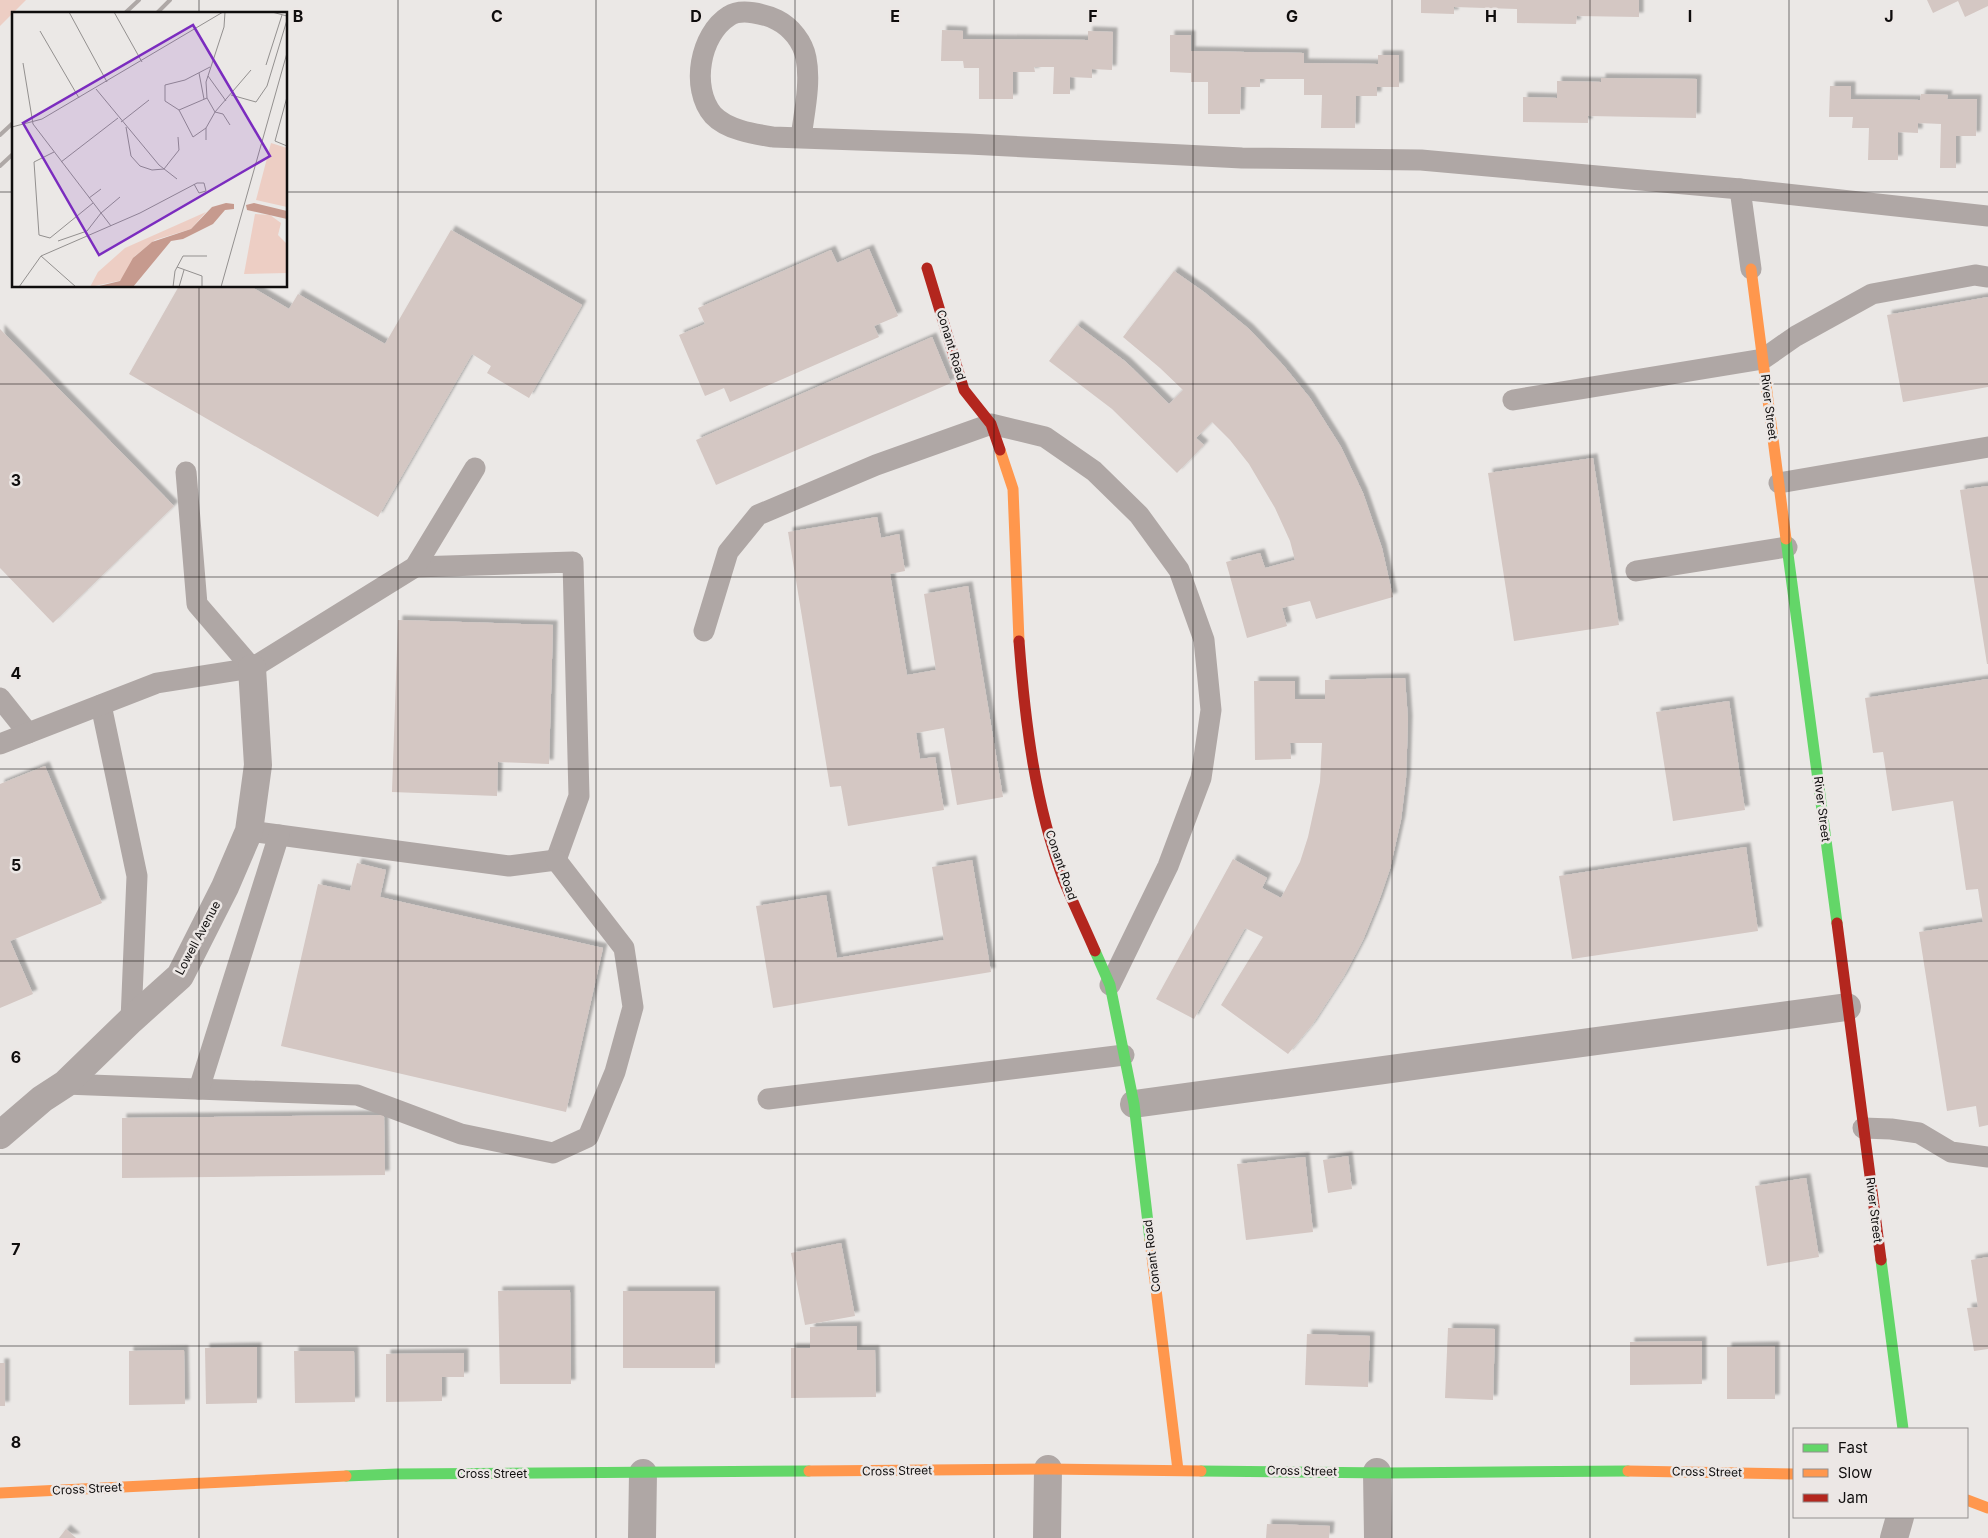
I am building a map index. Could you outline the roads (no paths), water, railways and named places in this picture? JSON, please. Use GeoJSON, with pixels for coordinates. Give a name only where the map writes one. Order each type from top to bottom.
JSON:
{"type":"FeatureCollection","features":[{"type":"Feature","properties":{"kind":"street","name":"Conant Road"},"geometry":{"type":"LineString","coordinates":[[927,268],[964,390],[991,424],[1013,489],[1016,592],[1023,697],[1041,804],[1064,880],[1110,985],[1134,1104],[1178,1470]]}},
{"type":"Feature","properties":{"kind":"street","name":"River Street"},"geometry":{"type":"LineString","coordinates":[[1751,269],[1903,1428]]}},
{"type":"Feature","properties":{"kind":"street","name":"Lowell Avenue"},"geometry":{"type":"LineString","coordinates":[[0,1135],[42,1099],[65,1084],[180,976],[225,887],[249,831],[258,765],[252,668]]}},
{"type":"Feature","properties":{"kind":"street"},"geometry":{"type":"LineString","coordinates":[[1134,1104],[1848,1007]]}},
{"type":"Feature","properties":{"kind":"street"},"geometry":{"type":"LineString","coordinates":[[1047,1538],[1048,1469]]}},
{"type":"Feature","properties":{"kind":"street","name":"Cross Street"},"geometry":{"type":"LineString","coordinates":[[0,1493],[397,1474],[1048,1469],[1377,1472],[1638,1471],[1793,1474]]}},
{"type":"Feature","properties":{"kind":"street"},"geometry":{"type":"LineString","coordinates":[[1377,1472],[1378,1538]]}},
{"type":"Feature","properties":{"kind":"street"},"geometry":{"type":"LineString","coordinates":[[642,1538],[643,1473]]}},
{"type":"Feature","properties":{"kind":"street"},"geometry":{"type":"LineString","coordinates":[[1968,1500],[1988,1508]]}},
{"type":"Feature","properties":{"kind":"street"},"geometry":{"type":"LineString","coordinates":[[1894,1538],[1900,1518]]}},
{"type":"Feature","properties":{"kind":"lane"},"geometry":{"type":"LineString","coordinates":[[801,138],[807,81],[806,57],[798,39],[786,24],[766,14],[748,12],[730,15],[710,34],[703,53],[700,76],[705,99],[713,115],[749,134],[773,137],[801,138],[969,144],[1242,158],[1421,160],[1740,189],[1988,216]]}},
{"type":"Feature","properties":{"kind":"lane","name":"River Street"},"geometry":{"type":"LineString","coordinates":[[1740,189],[1751,269]]}},
{"type":"Feature","properties":{"kind":"lane"},"geometry":{"type":"LineString","coordinates":[[1513,400],[1763,359],[1796,336],[1872,294],[1975,275],[1988,276]]}},
{"type":"Feature","properties":{"kind":"lane"},"geometry":{"type":"LineString","coordinates":[[704,631],[728,552],[758,515],[876,465],[991,424],[1044,437],[1094,471],[1139,515],[1179,570],[1204,640],[1210,710],[1201,778],[1168,866],[1110,985]]}},
{"type":"Feature","properties":{"kind":"lane"},"geometry":{"type":"LineString","coordinates":[[1779,483],[1988,447]]}},
{"type":"Feature","properties":{"kind":"lane"},"geometry":{"type":"LineString","coordinates":[[0,744],[157,683],[252,668],[415,567],[475,468]]}},
{"type":"Feature","properties":{"kind":"lane"},"geometry":{"type":"LineString","coordinates":[[186,472],[197,604],[252,668]]}},
{"type":"Feature","properties":{"kind":"lane"},"geometry":{"type":"LineString","coordinates":[[1636,571],[1787,547]]}},
{"type":"Feature","properties":{"kind":"lane"},"geometry":{"type":"LineString","coordinates":[[415,567],[573,562],[579,796],[556,860]]}},
{"type":"Feature","properties":{"kind":"lane"},"geometry":{"type":"LineString","coordinates":[[0,698],[28,734]]}},
{"type":"Feature","properties":{"kind":"lane"},"geometry":{"type":"LineString","coordinates":[[101,705],[137,876],[131,1020]]}},
{"type":"Feature","properties":{"kind":"lane"},"geometry":{"type":"LineString","coordinates":[[249,831],[509,866],[556,860]]}},
{"type":"Feature","properties":{"kind":"lane"},"geometry":{"type":"LineString","coordinates":[[199,1089],[279,835]]}},
{"type":"Feature","properties":{"kind":"lane"},"geometry":{"type":"LineString","coordinates":[[65,1084],[357,1095],[461,1134],[553,1153],[588,1137],[615,1072],[633,1007],[624,948],[556,860]]}},
{"type":"Feature","properties":{"kind":"lane"},"geometry":{"type":"LineString","coordinates":[[768,1099],[1124,1055]]}},
{"type":"Feature","properties":{"kind":"lane"},"geometry":{"type":"LineString","coordinates":[[1864,1128],[1919,1133],[1951,1152],[1988,1157]]}},
{"type":"Feature","properties":{"kind":"railway"},"geometry":{"type":"LineString","coordinates":[[126,12],[139,0]]}},
{"type":"Feature","properties":{"kind":"railway"},"geometry":{"type":"LineString","coordinates":[[158,12],[170,0]]}},
{"type":"Feature","properties":{"kind":"railway"},"geometry":{"type":"LineString","coordinates":[[0,135],[12,124]]}},
{"type":"Feature","properties":{"kind":"railway"},"geometry":{"type":"LineString","coordinates":[[0,166],[12,155]]}}]}
